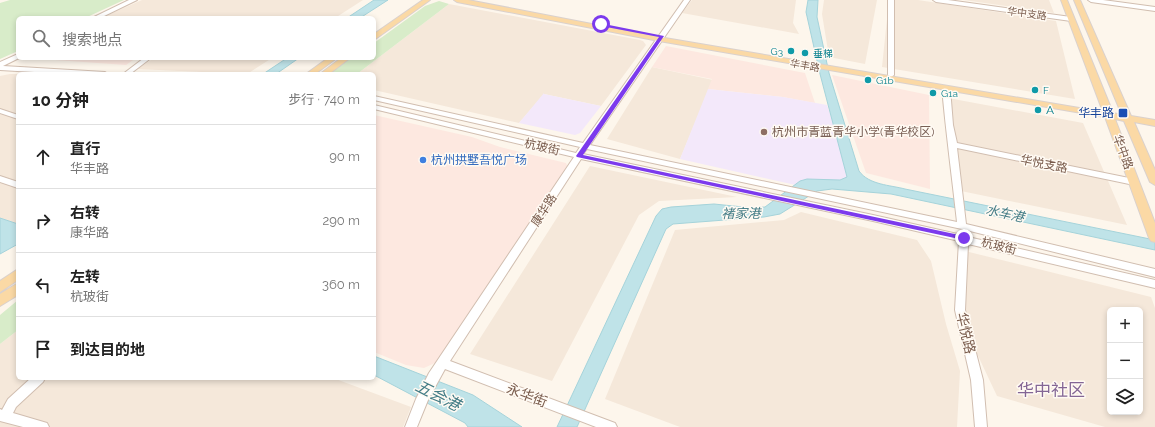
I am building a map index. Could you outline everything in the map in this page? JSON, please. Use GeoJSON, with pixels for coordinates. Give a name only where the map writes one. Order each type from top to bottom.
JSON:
{"type":"FeatureCollection","features":[{"type":"Feature","properties":{"kind":"main road"},"geometry":{"type":"LineString","coordinates":[[376,28],[416,0]]}},
{"type":"Feature","properties":{"kind":"main road"},"geometry":{"type":"LineString","coordinates":[[376,37],[427,0]]}},
{"type":"Feature","properties":{"kind":"main road","name":"华丰路"},"geometry":{"type":"LineString","coordinates":[[457,0],[811,64],[891,75],[1126,115],[1155,123]]}},
{"type":"Feature","properties":{"kind":"main road","name":"华丰路"},"geometry":{"type":"LineString","coordinates":[[475,0],[661,38]]}},
{"type":"Feature","properties":{"kind":"main road","name":"华中路"},"geometry":{"type":"LineString","coordinates":[[1064,0],[1155,238]]}},
{"type":"Feature","properties":{"kind":"main road","name":"华中路"},"geometry":{"type":"LineString","coordinates":[[1077,0],[1155,182]]}},
{"type":"Feature","properties":{"kind":"main road"},"geometry":{"type":"LineString","coordinates":[[313,72],[330,60]]}},
{"type":"Feature","properties":{"kind":"main road"},"geometry":{"type":"LineString","coordinates":[[327,72],[343,60]]}},
{"type":"Feature","properties":{"kind":"main road","name":"华丰路"},"geometry":{"type":"LineString","coordinates":[[832,67],[946,88],[1108,112]]}},
{"type":"Feature","properties":{"kind":"main road","name":"华丰路"},"geometry":{"type":"LineString","coordinates":[[1126,115],[1155,116]]}},
{"type":"Feature","properties":{"kind":"main road"},"geometry":{"type":"LineString","coordinates":[[0,287],[16,275]]}},
{"type":"Feature","properties":{"kind":"main road"},"geometry":{"type":"LineString","coordinates":[[0,301],[16,289]]}},
{"type":"Feature","properties":{"kind":"street"},"geometry":{"type":"LineString","coordinates":[[99,16],[134,0]]}},
{"type":"Feature","properties":{"kind":"street","name":"康华路"},"geometry":{"type":"LineString","coordinates":[[411,427],[422,399],[433,377],[585,146],[687,0]]}},
{"type":"Feature","properties":{"kind":"street"},"geometry":{"type":"LineString","coordinates":[[891,0],[891,75]]}},
{"type":"Feature","properties":{"kind":"street","name":"华中支路"},"geometry":{"type":"LineString","coordinates":[[936,0],[1071,19]]}},
{"type":"Feature","properties":{"kind":"street"},"geometry":{"type":"LineString","coordinates":[[1091,0],[1155,9]]}},
{"type":"Feature","properties":{"kind":"street"},"geometry":{"type":"LineString","coordinates":[[0,66],[16,57]]}},
{"type":"Feature","properties":{"kind":"street"},"geometry":{"type":"LineString","coordinates":[[129,72],[145,60]]}},
{"type":"Feature","properties":{"kind":"street"},"geometry":{"type":"LineString","coordinates":[[0,66],[79,72]]}},
{"type":"Feature","properties":{"kind":"street"},"geometry":{"type":"LineString","coordinates":[[946,88],[949,125],[953,145],[962,226]]}},
{"type":"Feature","properties":{"kind":"street","name":"杭玻街"},"geometry":{"type":"LineString","coordinates":[[376,98],[773,187],[962,226],[1155,273]]}},
{"type":"Feature","properties":{"kind":"street","name":"杭玻街"},"geometry":{"type":"LineString","coordinates":[[376,107],[579,156],[964,238],[1155,284]]}},
{"type":"Feature","properties":{"kind":"street"},"geometry":{"type":"LineString","coordinates":[[0,111],[16,116]]}},
{"type":"Feature","properties":{"kind":"street","name":"华悦支路"},"geometry":{"type":"LineString","coordinates":[[953,145],[1134,182]]}},
{"type":"Feature","properties":{"kind":"street"},"geometry":{"type":"LineString","coordinates":[[0,178],[16,184]]}},
{"type":"Feature","properties":{"kind":"street","name":"华悦路"},"geometry":{"type":"LineString","coordinates":[[964,238],[960,310],[977,380],[982,427]]}},
{"type":"Feature","properties":{"kind":"street","name":"永华街"},"geometry":{"type":"LineString","coordinates":[[443,363],[611,427]]}},
{"type":"Feature","properties":{"kind":"street"},"geometry":{"type":"LineString","coordinates":[[37,380],[12,403],[3,416],[43,427]]}},
{"type":"Feature","properties":{"kind":"shaded area"},"geometry":{"type":"Polygon","coordinates":[[[142,0],[363,0],[338,16],[106,16],[142,0]]]}},
{"type":"Feature","properties":{"kind":"shaded area"},"geometry":{"type":"Polygon","coordinates":[[[692,0],[796,0],[793,23],[799,34],[682,13],[692,0]]]}},
{"type":"Feature","properties":{"kind":"shaded area"},"geometry":{"type":"Polygon","coordinates":[[[824,0],[877,0],[865,64],[829,57],[822,14],[824,0]]]}},
{"type":"Feature","properties":{"kind":"shaded area"},"geometry":{"type":"Polygon","coordinates":[[[889,0],[918,0],[1056,21],[1075,99],[882,67],[889,0]]]}},
{"type":"Feature","properties":{"kind":"shaded area"},"geometry":{"type":"Polygon","coordinates":[[[964,0],[1049,0],[1054,13],[964,0]]]}},
{"type":"Feature","properties":{"kind":"shaded area"},"geometry":{"type":"Polygon","coordinates":[[[449,4],[640,40],[646,45],[601,106],[544,94],[519,123],[376,90],[376,72],[360,72],[449,4]]]}},
{"type":"Feature","properties":{"kind":"shaded area"},"geometry":{"type":"Polygon","coordinates":[[[666,46],[805,73],[815,103],[783,97],[708,89],[712,79],[652,67],[666,46]]]}},
{"type":"Feature","properties":{"kind":"shaded area"},"geometry":{"type":"Polygon","coordinates":[[[55,60],[133,60],[126,65],[55,60]]]}},
{"type":"Feature","properties":{"kind":"shaded area"},"geometry":{"type":"Polygon","coordinates":[[[151,60],[269,60],[250,72],[203,72],[137,69],[151,60]]]}},
{"type":"Feature","properties":{"kind":"shaded area"},"geometry":{"type":"Polygon","coordinates":[[[652,67],[713,80],[680,159],[607,139],[652,67]]]}},
{"type":"Feature","properties":{"kind":"shaded area"},"geometry":{"type":"Polygon","coordinates":[[[16,74],[16,223],[10,227],[0,224],[0,76],[16,74]]]}},
{"type":"Feature","properties":{"kind":"shaded area"},"geometry":{"type":"Polygon","coordinates":[[[832,75],[929,95],[930,189],[866,173],[832,75]]]}},
{"type":"Feature","properties":{"kind":"shaded area","name":"杭州市青蓝青华小学(青华校区)"},"geometry":{"type":"Polygon","coordinates":[[[708,89],[783,97],[827,105],[851,176],[843,181],[800,186],[680,159],[708,89]]]}},
{"type":"Feature","properties":{"kind":"shaded area"},"geometry":{"type":"Polygon","coordinates":[[[544,93],[601,106],[580,133],[575,135],[519,123],[544,93]]]}},
{"type":"Feature","properties":{"kind":"shaded area"},"geometry":{"type":"Polygon","coordinates":[[[948,98],[1083,123],[1127,225],[961,191],[948,98]]]}},
{"type":"Feature","properties":{"kind":"shaded area"},"geometry":{"type":"Polygon","coordinates":[[[376,115],[472,137],[500,147],[566,163],[568,168],[437,362],[424,368],[406,365],[376,353],[376,115]]]}},
{"type":"Feature","properties":{"kind":"shaded area"},"geometry":{"type":"Polygon","coordinates":[[[590,166],[737,197],[659,201],[639,215],[552,381],[470,354],[590,166]]]}},
{"type":"Feature","properties":{"kind":"shaded area"},"geometry":{"type":"Polygon","coordinates":[[[801,212],[917,240],[931,261],[946,324],[960,371],[957,427],[680,427],[605,399],[675,230],[784,220],[801,212]]]}},
{"type":"Feature","properties":{"kind":"shaded area"},"geometry":{"type":"Polygon","coordinates":[[[965,251],[1151,297],[1155,308],[1155,427],[1105,427],[997,396],[963,324],[965,251]]]}},
{"type":"Feature","properties":{"kind":"shaded area"},"geometry":{"type":"Polygon","coordinates":[[[16,332],[16,380],[338,380],[411,407],[403,427],[0,427],[0,344],[16,332]]]}},
{"type":"Feature","properties":{"kind":"green space"},"geometry":{"type":"Polygon","coordinates":[[[10,0],[124,0],[89,16],[16,16],[16,52],[0,59],[0,3],[10,0]]]}},
{"type":"Feature","properties":{"kind":"green space"},"geometry":{"type":"Polygon","coordinates":[[[439,1],[449,4],[376,60],[376,42],[425,6],[439,1]]]}},
{"type":"Feature","properties":{"kind":"green space"},"geometry":{"type":"Polygon","coordinates":[[[348,60],[375,60],[360,72],[332,72],[348,60]]]}},
{"type":"Feature","properties":{"kind":"green space"},"geometry":{"type":"Polygon","coordinates":[[[16,302],[16,332],[0,344],[0,315],[16,302]]]}},
{"type":"Feature","properties":{"kind":"water"},"geometry":{"type":"Polygon","coordinates":[[[374,0],[388,0],[363,16],[350,16],[374,0]]]}},
{"type":"Feature","properties":{"kind":"water"},"geometry":{"type":"Polygon","coordinates":[[[808,0],[818,0],[817,17],[829,73],[859,171],[863,176],[874,182],[886,185],[1155,240],[1155,250],[891,194],[832,189],[817,191],[780,214],[764,217],[673,224],[666,229],[577,427],[557,427],[656,216],[662,209],[714,204],[753,208],[765,207],[800,181],[807,179],[840,180],[847,177],[820,74],[806,12],[808,0]]]}},
{"type":"Feature","properties":{"kind":"water"},"geometry":{"type":"Polygon","coordinates":[[[284,60],[296,60],[279,72],[266,72],[284,60]]]}},
{"type":"Feature","properties":{"kind":"water"},"geometry":{"type":"Polygon","coordinates":[[[0,218],[16,223],[16,245],[0,254],[0,218]]]}},
{"type":"Feature","properties":{"kind":"water","name":"五会港"},"geometry":{"type":"Polygon","coordinates":[[[376,357],[473,395],[522,427],[468,427],[465,423],[376,376],[376,357]]]}},
{"type":"Feature","properties":{"kind":"place","name":"G3"},"geometry":{"type":"Point","coordinates":[791,51]}},
{"type":"Feature","properties":{"kind":"place","name":"垂梯"},"geometry":{"type":"Point","coordinates":[805,53]}},
{"type":"Feature","properties":{"kind":"place","name":"G1b"},"geometry":{"type":"Point","coordinates":[868,80]}},
{"type":"Feature","properties":{"kind":"place","name":"F"},"geometry":{"type":"Point","coordinates":[1035,90]}},
{"type":"Feature","properties":{"kind":"place","name":"G1a"},"geometry":{"type":"Point","coordinates":[933,93]}},
{"type":"Feature","properties":{"kind":"place","name":"A"},"geometry":{"type":"Point","coordinates":[1038,110]}},
{"type":"Feature","properties":{"kind":"place","name":"华丰路"},"geometry":{"type":"Point","coordinates":[1123,113]}},
{"type":"Feature","properties":{"kind":"place","name":"杭州市青蓝青华小学(青华校区)"},"geometry":{"type":"Point","coordinates":[764,132]}},
{"type":"Feature","properties":{"kind":"place","name":"杭州拱墅吾悦广场"},"geometry":{"type":"Point","coordinates":[423,160]}},
{"type":"Feature","properties":{"kind":"district","name":"华中社区"},"geometry":{"type":"Point","coordinates":[1051,390]}},
{"type":"Feature","properties":{"kind":"route"},"geometry":{"type":"LineString","coordinates":[[601,24],[662,36],[579,156],[964,238]]}},
{"type":"Feature","properties":{"kind":"water label","name":"褚家港"},"geometry":{"type":"Point","coordinates":[741,213]}},
{"type":"Feature","properties":{"kind":"water label","name":"水车港"},"geometry":{"type":"Point","coordinates":[1005,213]}}]}
